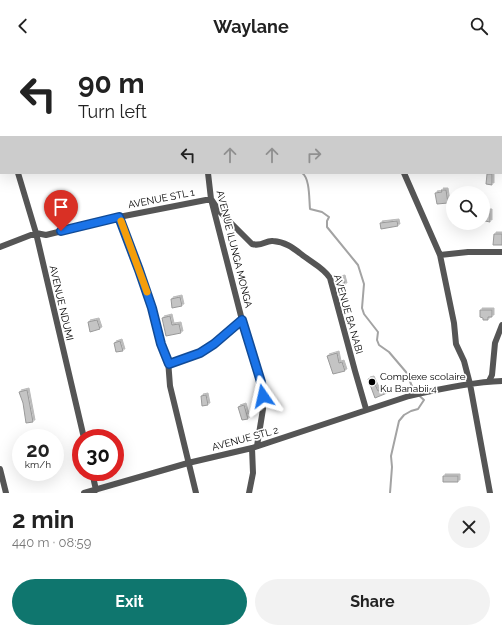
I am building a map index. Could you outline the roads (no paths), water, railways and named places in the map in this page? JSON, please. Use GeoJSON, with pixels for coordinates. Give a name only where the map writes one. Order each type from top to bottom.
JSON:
{"type":"FeatureCollection","features":[{"type":"Feature","properties":{"kind":"street","name":"AVENUE NDUMI"},"geometry":{"type":"LineString","coordinates":[[18,174],[36,234],[82,429]]}},
{"type":"Feature","properties":{"kind":"street","name":"AVENUE ILUNGA MONGA"},"geometry":{"type":"LineString","coordinates":[[208,174],[211,199],[238,307],[261,382],[263,396],[263,409],[254,447],[253,473],[249,493]]}},
{"type":"Feature","properties":{"kind":"street"},"geometry":{"type":"LineString","coordinates":[[404,174],[440,255],[454,323],[456,344],[464,360],[470,384],[490,493]]}},
{"type":"Feature","properties":{"kind":"street","name":"AVENUE STL 1"},"geometry":{"type":"LineString","coordinates":[[0,247],[36,234],[46,235],[119,217],[211,199]]}},
{"type":"Feature","properties":{"kind":"street","name":"AVENUE BA NABI"},"geometry":{"type":"LineString","coordinates":[[211,199],[219,210],[252,244],[259,246],[271,241],[282,242],[295,248],[326,272],[330,278],[366,409]]}},
{"type":"Feature","properties":{"kind":"street"},"geometry":{"type":"LineString","coordinates":[[119,217],[152,308],[161,344],[169,364],[170,386],[196,493]]}},
{"type":"Feature","properties":{"kind":"street"},"geometry":{"type":"LineString","coordinates":[[440,255],[468,252],[502,252]]}},
{"type":"Feature","properties":{"kind":"street"},"geometry":{"type":"LineString","coordinates":[[234,326],[238,307]]}},
{"type":"Feature","properties":{"kind":"street"},"geometry":{"type":"LineString","coordinates":[[169,364],[200,353],[214,344],[242,320]]}},
{"type":"Feature","properties":{"kind":"street"},"geometry":{"type":"LineString","coordinates":[[489,381],[492,375],[496,343],[502,325]]}},
{"type":"Feature","properties":{"kind":"street"},"geometry":{"type":"LineString","coordinates":[[470,384],[489,381],[502,381]]}},
{"type":"Feature","properties":{"kind":"street","name":"AVENUE STL 2"},"geometry":{"type":"LineString","coordinates":[[84,493],[188,463],[254,447],[409,396],[470,384]]}},
{"type":"Feature","properties":{"kind":"street"},"geometry":{"type":"LineString","coordinates":[[0,469],[6,493]]}},
{"type":"Feature","properties":{"kind":"street"},"geometry":{"type":"LineString","coordinates":[[94,481],[96,490]]}},
{"type":"Feature","properties":{"kind":"waterway"},"geometry":{"type":"LineString","coordinates":[[303,174],[308,184],[310,209],[322,212],[329,217],[327,227],[358,265],[364,284],[362,308],[364,314],[378,332],[377,340],[379,345],[389,352],[406,372],[414,391],[424,400],[418,409],[404,415],[399,421],[391,456],[392,467],[390,493]]}},
{"type":"Feature","properties":{"kind":"place","name":"Complexe scolaire Ku Banabii 4"},"geometry":{"type":"Point","coordinates":[372,382]}}]}
